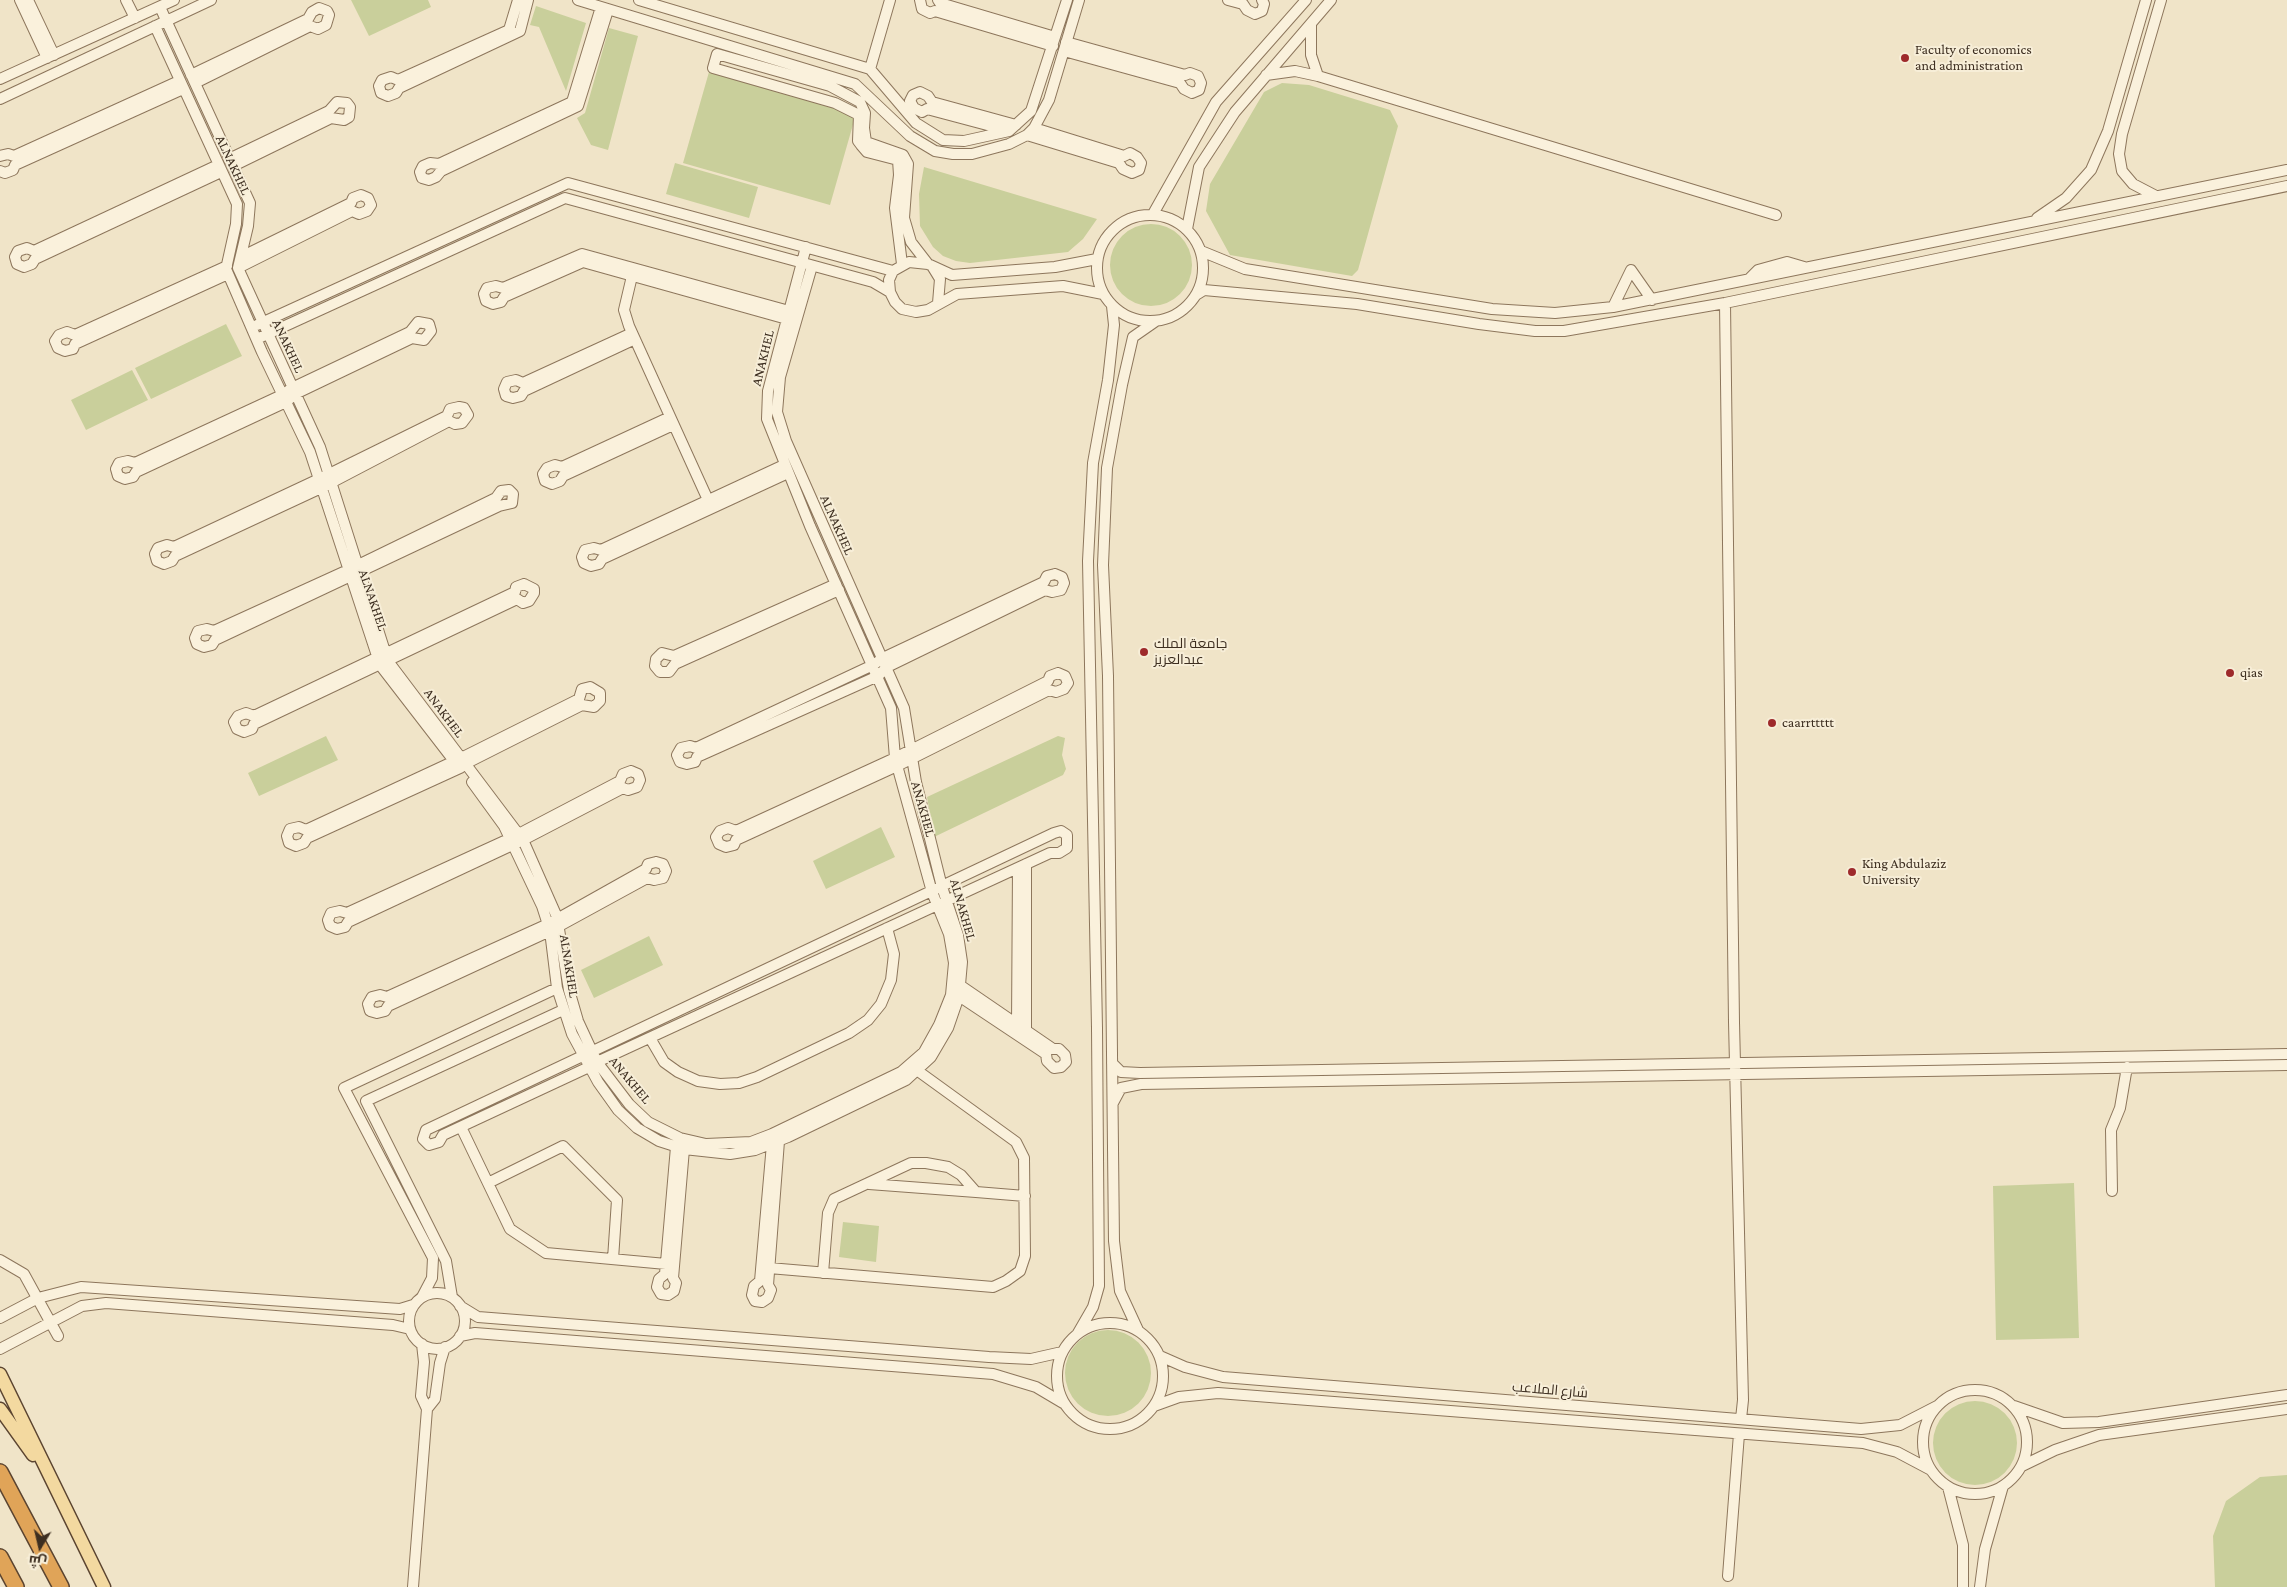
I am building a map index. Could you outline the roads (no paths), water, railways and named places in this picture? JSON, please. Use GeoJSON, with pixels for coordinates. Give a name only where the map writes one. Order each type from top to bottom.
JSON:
{"type":"FeatureCollection","features":[{"type":"Feature","properties":{"kind":"highway"},"geometry":{"type":"LineString","coordinates":[[0,1472],[61,1587]]}},
{"type":"Feature","properties":{"kind":"highway"},"geometry":{"type":"LineString","coordinates":[[0,1557],[16,1587]]}},
{"type":"Feature","properties":{"kind":"main road"},"geometry":{"type":"LineString","coordinates":[[0,1374],[104,1587]]}},
{"type":"Feature","properties":{"kind":"main road"},"geometry":{"type":"LineString","coordinates":[[0,1409],[55,1486]]}},
{"type":"Feature","properties":{"kind":"street"},"geometry":{"type":"LineString","coordinates":[[20,0],[50,56]]}},
{"type":"Feature","properties":{"kind":"street"},"geometry":{"type":"LineString","coordinates":[[28,0],[50,56]]}},
{"type":"Feature","properties":{"kind":"street"},"geometry":{"type":"LineString","coordinates":[[126,0],[138,17]]}},
{"type":"Feature","properties":{"kind":"street"},"geometry":{"type":"LineString","coordinates":[[134,0],[138,17]]}},
{"type":"Feature","properties":{"kind":"street"},"geometry":{"type":"LineString","coordinates":[[0,79],[174,0]]}},
{"type":"Feature","properties":{"kind":"street"},"geometry":{"type":"LineString","coordinates":[[0,99],[211,0]]}},
{"type":"Feature","properties":{"kind":"street"},"geometry":{"type":"LineString","coordinates":[[518,0],[509,30],[398,80],[391,77],[382,80],[379,86],[381,93],[388,96],[396,93],[399,88],[520,31],[528,0]]}},
{"type":"Feature","properties":{"kind":"street"},"geometry":{"type":"LineString","coordinates":[[639,0],[870,69],[916,124],[943,140],[964,141],[1013,128],[1031,111],[1067,0]]}},
{"type":"Feature","properties":{"kind":"street"},"geometry":{"type":"LineString","coordinates":[[870,69],[890,0]]}},
{"type":"Feature","properties":{"kind":"street"},"geometry":{"type":"LineString","coordinates":[[920,0],[922,9],[930,13],[935,11],[1054,41]]}},
{"type":"Feature","properties":{"kind":"street"},"geometry":{"type":"LineString","coordinates":[[938,0],[940,3],[1054,41]]}},
{"type":"Feature","properties":{"kind":"street"},"geometry":{"type":"LineString","coordinates":[[582,1],[855,84],[910,136],[935,151],[972,154],[1009,144],[1031,132],[1049,100],[1078,0]]}},
{"type":"Feature","properties":{"kind":"street"},"geometry":{"type":"LineString","coordinates":[[1228,0],[1243,4],[1247,10],[1255,14],[1262,11],[1264,4],[1262,0]]}},
{"type":"Feature","properties":{"kind":"street"},"geometry":{"type":"LineString","coordinates":[[1154,214],[1216,102],[1306,0]]}},
{"type":"Feature","properties":{"kind":"street"},"geometry":{"type":"LineString","coordinates":[[1187,229],[1199,167],[1235,112],[1331,0]]}},
{"type":"Feature","properties":{"kind":"street"},"geometry":{"type":"LineString","coordinates":[[2033,221],[2066,198],[2091,170],[2108,131],[2146,0]]}},
{"type":"Feature","properties":{"kind":"street"},"geometry":{"type":"LineString","coordinates":[[2156,196],[2133,184],[2122,171],[2119,154],[2122,134],[2161,0]]}},
{"type":"Feature","properties":{"kind":"street"},"geometry":{"type":"LineString","coordinates":[[160,7],[250,203],[248,226],[238,268]]}},
{"type":"Feature","properties":{"kind":"street"},"geometry":{"type":"LineString","coordinates":[[319,8],[327,11],[329,15],[326,25],[318,28],[310,26],[193,79],[308,19],[312,12],[319,8]]}},
{"type":"Feature","properties":{"kind":"street"},"geometry":{"type":"LineString","coordinates":[[605,8],[578,106],[441,171],[436,177],[429,180],[422,178],[420,172],[423,166],[430,163],[439,164],[572,102],[605,8]]}},
{"type":"Feature","properties":{"kind":"street"},"geometry":{"type":"LineString","coordinates":[[1310,24],[1311,55],[1318,76]]}},
{"type":"Feature","properties":{"kind":"street","name":"ALNAKHEL"},"geometry":{"type":"LineString","coordinates":[[155,26],[237,204],[236,224],[227,270],[251,328],[310,452],[320,484],[354,570],[383,659],[460,762],[504,826],[517,839],[554,924],[557,988],[563,1010],[618,1110],[637,1128],[659,1141],[680,1148],[730,1154],[755,1150],[776,1142],[906,1080],[918,1071],[931,1057],[948,1028],[960,991],[962,962],[958,935],[937,889],[910,754],[904,708],[793,459],[777,412],[780,377],[812,266]]}},
{"type":"Feature","properties":{"kind":"street"},"geometry":{"type":"LineString","coordinates":[[1065,46],[1185,75],[1190,73],[1198,76],[1201,83],[1199,90],[1192,93],[1184,89],[1180,82],[1065,46]]}},
{"type":"Feature","properties":{"kind":"street"},"geometry":{"type":"LineString","coordinates":[[902,264],[895,208],[899,175],[898,160],[867,152],[858,141],[859,115],[835,103],[713,68],[717,54],[830,86],[860,102],[865,113],[864,128],[866,142],[903,155],[908,164],[904,218],[911,242],[940,279],[938,303]]}},
{"type":"Feature","properties":{"kind":"street"},"geometry":{"type":"LineString","coordinates":[[2129,58],[2143,62]]}},
{"type":"Feature","properties":{"kind":"street"},"geometry":{"type":"LineString","coordinates":[[1266,75],[1295,71],[1318,76],[1776,215]]}},
{"type":"Feature","properties":{"kind":"street"},"geometry":{"type":"LineString","coordinates":[[0,156],[8,154],[14,156],[181,85]]}},
{"type":"Feature","properties":{"kind":"street"},"geometry":{"type":"LineString","coordinates":[[0,171],[13,170],[15,165],[181,85]]}},
{"type":"Feature","properties":{"kind":"street"},"geometry":{"type":"LineString","coordinates":[[920,92],[928,96],[932,102],[1013,128],[927,110],[922,112],[914,108],[910,102],[913,95],[920,92]]}},
{"type":"Feature","properties":{"kind":"street"},"geometry":{"type":"LineString","coordinates":[[337,102],[347,103],[350,107],[349,117],[344,120],[332,118],[231,163],[329,111],[337,102]]}},
{"type":"Feature","properties":{"kind":"street"},"geometry":{"type":"LineString","coordinates":[[1031,132],[1124,156],[1130,153],[1137,157],[1141,163],[1138,170],[1132,173],[1123,169],[1120,163],[1031,132]]}},
{"type":"Feature","properties":{"kind":"street"},"geometry":{"type":"LineString","coordinates":[[220,168],[35,259],[32,264],[24,267],[17,264],[15,257],[18,251],[27,248],[34,251],[220,168]]}},
{"type":"Feature","properties":{"kind":"street"},"geometry":{"type":"LineString","coordinates":[[1200,251],[1245,269],[1492,309],[1555,312],[1613,307],[1652,300],[2287,170]]}},
{"type":"Feature","properties":{"kind":"street"},"geometry":{"type":"LineString","coordinates":[[251,328],[568,183],[893,271]]}},
{"type":"Feature","properties":{"kind":"street"},"geometry":{"type":"LineString","coordinates":[[1138,1330],[1120,1291],[1114,1241],[1108,676],[1103,564],[1107,468],[1133,337],[1156,321],[1179,312],[1196,295],[1204,290],[1357,304],[1534,331],[1564,331],[1725,303],[2287,186]]}},
{"type":"Feature","properties":{"kind":"street"},"geometry":{"type":"LineString","coordinates":[[238,268],[352,212],[359,214],[367,211],[371,204],[368,198],[361,195],[353,198],[350,203],[240,257]]}},
{"type":"Feature","properties":{"kind":"street"},"geometry":{"type":"LineString","coordinates":[[256,338],[267,335],[565,198],[873,282],[890,292]]}},
{"type":"Feature","properties":{"kind":"street"},"geometry":{"type":"LineString","coordinates":[[1156,321],[1132,318],[1112,306],[1103,294],[1097,277],[1096,259],[1107,235],[1116,226],[1128,219],[1154,214],[1177,222],[1187,229],[1200,251],[1203,266],[1202,281],[1196,295]]}},
{"type":"Feature","properties":{"kind":"street","name":"ANAKHEL"},"geometry":{"type":"LineString","coordinates":[[806,247],[768,391],[767,419],[786,469],[891,708],[896,762],[937,889]]}},
{"type":"Feature","properties":{"kind":"street"},"geometry":{"type":"LineString","coordinates":[[582,254],[788,315],[584,262],[504,297],[501,302],[493,304],[486,301],[484,294],[487,288],[496,286],[503,288],[582,254]]}},
{"type":"Feature","properties":{"kind":"street"},"geometry":{"type":"LineString","coordinates":[[1096,259],[1055,267],[952,274],[930,265],[909,262],[902,264],[893,271],[889,280],[890,292],[895,302],[902,309],[916,312],[928,310],[957,294],[1063,286],[1103,294]]}},
{"type":"Feature","properties":{"kind":"street","name":"ANAKHEL"},"geometry":{"type":"LineString","coordinates":[[238,268],[320,448],[330,478],[354,570]]}},
{"type":"Feature","properties":{"kind":"street"},"geometry":{"type":"LineString","coordinates":[[227,270],[75,344],[73,349],[64,351],[58,348],[55,341],[59,335],[68,332],[74,335],[227,270]]}},
{"type":"Feature","properties":{"kind":"street"},"geometry":{"type":"LineString","coordinates":[[1613,307],[1630,270],[1652,300]]}},
{"type":"Feature","properties":{"kind":"street"},"geometry":{"type":"LineString","coordinates":[[632,276],[624,310],[633,336],[708,500]]}},
{"type":"Feature","properties":{"kind":"street"},"geometry":{"type":"LineString","coordinates":[[1725,303],[1743,1400],[1741,1419]]}},
{"type":"Feature","properties":{"kind":"street"},"geometry":{"type":"LineString","coordinates":[[1078,1332],[1092,1325],[1108,1322],[1124,1324],[1138,1330],[1151,1342],[1160,1356],[1163,1373],[1162,1390],[1154,1406],[1142,1419],[1126,1427],[1108,1429],[1090,1426],[1075,1416],[1064,1403],[1057,1386],[1056,1368],[1062,1352],[1078,1332],[1093,1307],[1099,1286],[1097,1028],[1088,561],[1093,463],[1108,380],[1114,325],[1112,306]]}},
{"type":"Feature","properties":{"kind":"street"},"geometry":{"type":"LineString","coordinates":[[284,398],[135,463],[128,460],[119,463],[116,470],[118,476],[125,479],[133,477],[136,472],[284,398],[293,391],[410,332],[418,322],[429,324],[431,331],[424,340],[412,338],[293,391]]}},
{"type":"Feature","properties":{"kind":"street"},"geometry":{"type":"LineString","coordinates":[[633,336],[524,391],[521,396],[513,398],[506,396],[504,389],[507,382],[516,380],[523,382],[633,336]]}},
{"type":"Feature","properties":{"kind":"street"},"geometry":{"type":"LineString","coordinates":[[320,484],[174,548],[167,545],[158,548],[155,554],[157,561],[164,564],[172,561],[175,556],[320,484],[330,478],[447,416],[450,409],[459,406],[467,412],[466,420],[462,423],[455,424],[449,421],[330,478]]}},
{"type":"Feature","properties":{"kind":"street"},"geometry":{"type":"LineString","coordinates":[[672,421],[563,476],[560,481],[552,484],[545,481],[543,474],[546,468],[555,465],[562,467],[672,421]]}},
{"type":"Feature","properties":{"kind":"street"},"geometry":{"type":"LineString","coordinates":[[786,469],[602,559],[599,564],[591,566],[584,564],[582,557],[586,550],[594,548],[601,550],[708,500],[786,469]]}},
{"type":"Feature","properties":{"kind":"street"},"geometry":{"type":"LineString","coordinates":[[354,570],[214,631],[207,629],[198,631],[195,638],[197,644],[204,647],[212,645],[215,640],[354,570],[496,498],[501,491],[509,490],[513,494],[512,503],[499,506],[354,570]]}},
{"type":"Feature","properties":{"kind":"street"},"geometry":{"type":"LineString","coordinates":[[885,663],[873,665],[696,748],[690,746],[681,748],[677,755],[680,762],[687,764],[695,762],[697,757],[878,676],[885,663],[1044,582],[1047,576],[1055,574],[1062,577],[1064,583],[1061,590],[1052,592],[1045,590],[885,663]]}},
{"type":"Feature","properties":{"kind":"street"},"geometry":{"type":"LineString","coordinates":[[383,659],[254,716],[246,713],[238,716],[234,722],[236,729],[244,732],[252,729],[254,724],[383,659],[515,592],[520,585],[524,584],[534,589],[533,597],[529,601],[522,603],[517,599],[383,659]]}},
{"type":"Feature","properties":{"kind":"street"},"geometry":{"type":"LineString","coordinates":[[837,587],[675,664],[669,672],[660,672],[655,666],[656,659],[662,653],[674,656],[837,587]]}},
{"type":"Feature","properties":{"kind":"street"},"geometry":{"type":"LineString","coordinates":[[896,762],[736,831],[728,828],[720,831],[716,838],[718,844],[726,847],[734,845],[736,840],[896,762],[910,754],[1048,681],[1050,676],[1058,673],[1065,676],[1068,683],[1064,690],[1056,692],[1049,690],[910,754]]}},
{"type":"Feature","properties":{"kind":"street"},"geometry":{"type":"LineString","coordinates":[[460,762],[306,830],[299,827],[290,830],[287,836],[289,843],[296,846],[304,843],[307,838],[460,762],[579,699],[582,689],[590,687],[600,693],[600,701],[594,707],[582,705],[460,762]]}},
{"type":"Feature","properties":{"kind":"street"},"geometry":{"type":"LineString","coordinates":[[631,771],[638,774],[640,780],[637,787],[628,790],[622,788],[348,922],[345,927],[337,929],[330,926],[328,920],[332,913],[340,911],[347,913],[517,839],[620,781],[623,774],[631,771]]}},
{"type":"Feature","properties":{"kind":"street"},"geometry":{"type":"LineString","coordinates":[[1061,831],[1067,835],[1067,848],[1059,853],[1050,853],[1022,866],[443,1135],[439,1142],[428,1144],[423,1139],[426,1130],[1054,833],[1061,831]]}},
{"type":"Feature","properties":{"kind":"street"},"geometry":{"type":"LineString","coordinates":[[554,924],[387,997],[380,995],[372,997],[368,1004],[370,1011],[377,1013],[385,1011],[388,1006],[554,924],[647,878],[654,880],[662,878],[666,871],[664,864],[656,862],[648,864],[646,869],[554,924]]}},
{"type":"Feature","properties":{"kind":"street"},"geometry":{"type":"LineString","coordinates":[[1017,1024],[1022,866]]}},
{"type":"Feature","properties":{"kind":"street"},"geometry":{"type":"LineString","coordinates":[[1022,866],[1026,1030]]}},
{"type":"Feature","properties":{"kind":"street","name":"ANAKHEL"},"geometry":{"type":"LineString","coordinates":[[593,1065],[648,1122],[680,1138],[706,1144],[732,1144],[751,1142],[772,1134],[901,1072],[924,1052],[939,1025],[951,995],[954,963],[943,902]]}},
{"type":"Feature","properties":{"kind":"street","name":"ANAKHEL"},"geometry":{"type":"LineString","coordinates":[[554,924],[569,990],[588,1054]]}},
{"type":"Feature","properties":{"kind":"street"},"geometry":{"type":"LineString","coordinates":[[650,1038],[664,1062],[678,1072],[698,1081],[720,1084],[740,1083],[757,1077],[849,1033],[868,1020],[881,1004],[891,980],[894,954],[887,928]]}},
{"type":"Feature","properties":{"kind":"street"},"geometry":{"type":"LineString","coordinates":[[0,1318],[38,1298],[80,1287],[400,1309],[413,1305],[422,1297],[432,1278],[433,1258],[344,1088],[557,988]]}},
{"type":"Feature","properties":{"kind":"street"},"geometry":{"type":"LineString","coordinates":[[960,991],[1017,1024],[1053,1049],[1059,1048],[1065,1054],[1066,1062],[1061,1067],[1054,1068],[1047,1061],[1046,1054],[960,991]]}},
{"type":"Feature","properties":{"kind":"street"},"geometry":{"type":"LineString","coordinates":[[563,1010],[366,1102],[446,1261],[452,1297],[460,1306],[478,1317],[990,1357],[1031,1358],[1062,1352]]}},
{"type":"Feature","properties":{"kind":"street"},"geometry":{"type":"LineString","coordinates":[[2248,1054],[2251,1065]]}},
{"type":"Feature","properties":{"kind":"street"},"geometry":{"type":"LineString","coordinates":[[1112,1103],[1121,1088],[1141,1084],[2287,1054]]}},
{"type":"Feature","properties":{"kind":"street"},"geometry":{"type":"LineString","coordinates":[[1112,1063],[1121,1072],[1140,1073],[2126,1068],[2287,1065]]}},
{"type":"Feature","properties":{"kind":"street"},"geometry":{"type":"LineString","coordinates":[[2112,1191],[2111,1130],[2120,1108],[2126,1068]]}},
{"type":"Feature","properties":{"kind":"street"},"geometry":{"type":"LineString","coordinates":[[769,1268],[993,1286],[1006,1281],[1020,1270],[1026,1256],[1024,1158],[1016,1142],[918,1071]]}},
{"type":"Feature","properties":{"kind":"street"},"geometry":{"type":"LineString","coordinates":[[461,1127],[510,1229],[546,1253],[666,1264]]}},
{"type":"Feature","properties":{"kind":"street"},"geometry":{"type":"LineString","coordinates":[[776,1142],[768,1285],[771,1290],[768,1298],[762,1302],[756,1301],[752,1295],[754,1286],[760,1281],[776,1142]]}},
{"type":"Feature","properties":{"kind":"street"},"geometry":{"type":"LineString","coordinates":[[488,1183],[563,1146],[616,1200],[613,1259]]}},
{"type":"Feature","properties":{"kind":"street"},"geometry":{"type":"LineString","coordinates":[[680,1148],[673,1278],[676,1283],[674,1291],[668,1295],[661,1294],[657,1287],[659,1279],[665,1274],[680,1148]]}},
{"type":"Feature","properties":{"kind":"street"},"geometry":{"type":"LineString","coordinates":[[823,1273],[830,1205],[834,1199],[911,1163],[926,1163],[948,1167],[961,1175],[976,1192]]}},
{"type":"Feature","properties":{"kind":"street"},"geometry":{"type":"LineString","coordinates":[[865,1183],[1025,1196]]}},
{"type":"Feature","properties":{"kind":"street"},"geometry":{"type":"LineString","coordinates":[[0,1260],[24,1274],[58,1336]]}},
{"type":"Feature","properties":{"kind":"street"},"geometry":{"type":"LineString","coordinates":[[422,1297],[434,1293],[452,1297]]}},
{"type":"Feature","properties":{"kind":"street"},"geometry":{"type":"LineString","coordinates":[[0,1349],[82,1306],[106,1303],[393,1325],[410,1329]]}},
{"type":"Feature","properties":{"kind":"street"},"geometry":{"type":"LineString","coordinates":[[413,1305],[409,1317],[410,1329],[422,1344],[433,1348],[446,1347]]}},
{"type":"Feature","properties":{"kind":"street"},"geometry":{"type":"LineString","coordinates":[[460,1306],[464,1318],[460,1336]]}},
{"type":"Feature","properties":{"kind":"street"},"geometry":{"type":"LineString","coordinates":[[427,1409],[435,1399],[440,1363],[446,1347],[460,1336],[475,1333],[993,1374],[1036,1387],[1064,1403]]}},
{"type":"Feature","properties":{"kind":"street"},"geometry":{"type":"LineString","coordinates":[[413,1587],[427,1409],[421,1396],[424,1362],[422,1344]]}},
{"type":"Feature","properties":{"kind":"street","name":"شارع الملاعب"},"geometry":{"type":"LineString","coordinates":[[1160,1356],[1185,1368],[1222,1377],[1861,1429],[1900,1425],[1937,1406]]}},
{"type":"Feature","properties":{"kind":"street"},"geometry":{"type":"LineString","coordinates":[[2014,1406],[2023,1420],[2028,1435],[2027,1451],[2022,1466],[2014,1478],[1990,1492],[1976,1494],[1948,1487],[1931,1470],[1924,1454],[1923,1437],[1927,1420],[1937,1406],[1950,1396],[1967,1390],[1984,1390],[2000,1396],[2014,1406],[2063,1423],[2098,1422],[2287,1395]]}},
{"type":"Feature","properties":{"kind":"street","name":"شارع الملاعب"},"geometry":{"type":"LineString","coordinates":[[1154,1406],[1179,1397],[1218,1393],[1863,1443],[1898,1452],[1931,1470]]}},
{"type":"Feature","properties":{"kind":"street"},"geometry":{"type":"LineString","coordinates":[[2022,1466],[2055,1450],[2100,1436],[2287,1409]]}},
{"type":"Feature","properties":{"kind":"street"},"geometry":{"type":"LineString","coordinates":[[1728,1576],[1738,1434]]}},
{"type":"Feature","properties":{"kind":"street"},"geometry":{"type":"LineString","coordinates":[[1980,1587],[1985,1549],[2003,1486]]}},
{"type":"Feature","properties":{"kind":"street"},"geometry":{"type":"LineString","coordinates":[[1948,1487],[1963,1545],[1963,1587]]}},
{"type":"Feature","properties":{"kind":"place","name":"Faculty of economics and administration"},"geometry":{"type":"Point","coordinates":[1905,58]}},
{"type":"Feature","properties":{"kind":"place","name":"جامعة الملك عبدالعزيز"},"geometry":{"type":"Point","coordinates":[1144,652]}},
{"type":"Feature","properties":{"kind":"place","name":"qias"},"geometry":{"type":"Point","coordinates":[2230,673]}},
{"type":"Feature","properties":{"kind":"place","name":"caarrttttt"},"geometry":{"type":"Point","coordinates":[1772,723]}},
{"type":"Feature","properties":{"kind":"place","name":"King Abdulaziz University"},"geometry":{"type":"Point","coordinates":[1852,872]}}]}
